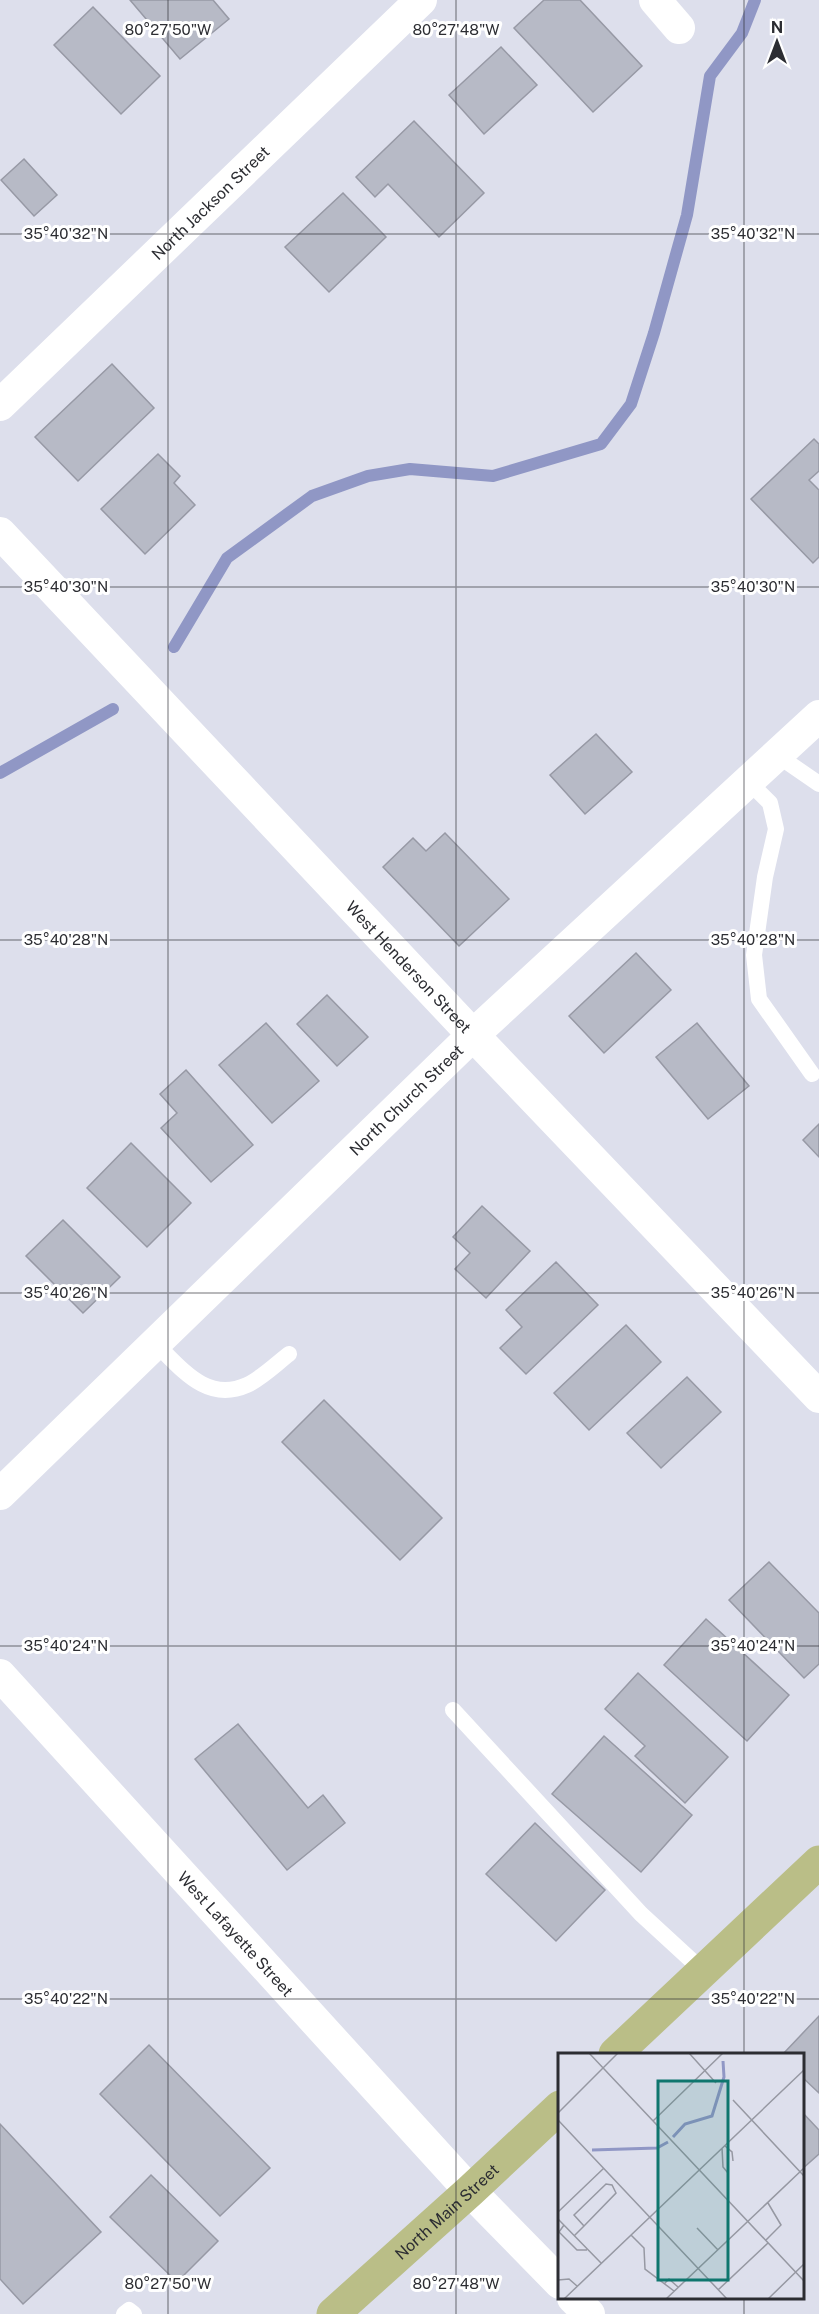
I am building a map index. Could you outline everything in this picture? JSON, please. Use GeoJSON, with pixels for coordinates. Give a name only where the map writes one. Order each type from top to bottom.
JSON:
{"type":"FeatureCollection","features":[{"type":"Feature","properties":{"kind":"main road"},"geometry":{"type":"LineString","coordinates":[[617,2053],[819,1863]]}},
{"type":"Feature","properties":{"kind":"main road","name":"North Main Street"},"geometry":{"type":"LineString","coordinates":[[333,2314],[558,2109]]}},
{"type":"Feature","properties":{"kind":"street","name":"North Jackson Street"},"geometry":{"type":"LineString","coordinates":[[0,405],[421,0]]}},
{"type":"Feature","properties":{"kind":"street"},"geometry":{"type":"LineString","coordinates":[[655,0],[679,28]]}},
{"type":"Feature","properties":{"kind":"street","name":"West Henderson Street"},"geometry":{"type":"LineString","coordinates":[[0,533],[473,1035],[819,1397]]}},
{"type":"Feature","properties":{"kind":"street","name":"North Church Street"},"geometry":{"type":"LineString","coordinates":[[0,1494],[473,1035],[819,716]]}},
{"type":"Feature","properties":{"kind":"street","name":"West Lafayette Street"},"geometry":{"type":"LineString","coordinates":[[0,1675],[470,2191],[558,2281]]}},
{"type":"Feature","properties":{"kind":"street"},"geometry":{"type":"LineString","coordinates":[[574,2299],[589,2314]]}},
{"type":"Feature","properties":{"kind":"lane"},"geometry":{"type":"LineString","coordinates":[[777,755],[819,784]]}},
{"type":"Feature","properties":{"kind":"lane"},"geometry":{"type":"LineString","coordinates":[[748,781],[770,803],[776,829],[765,877],[754,955],[759,999],[812,1074]]}},
{"type":"Feature","properties":{"kind":"lane"},"geometry":{"type":"LineString","coordinates":[[156,1344],[184,1372],[203,1386],[226,1391],[248,1384],[289,1354]]}},
{"type":"Feature","properties":{"kind":"lane"},"geometry":{"type":"LineString","coordinates":[[453,1710],[641,1914],[703,1971]]}},
{"type":"Feature","properties":{"kind":"lane"},"geometry":{"type":"LineString","coordinates":[[124,2314],[129,2310],[134,2314]]}},
{"type":"Feature","properties":{"kind":"building"},"geometry":{"type":"Polygon","coordinates":[[[130,0],[213,0],[229,19],[180,59],[130,0]]]}},
{"type":"Feature","properties":{"kind":"building"},"geometry":{"type":"Polygon","coordinates":[[[544,0],[580,0],[642,66],[593,112],[514,28],[544,0]]]}},
{"type":"Feature","properties":{"kind":"building"},"geometry":{"type":"Polygon","coordinates":[[[93,7],[160,76],[121,114],[54,45],[93,7]]]}},
{"type":"Feature","properties":{"kind":"building"},"geometry":{"type":"Polygon","coordinates":[[[501,47],[537,85],[484,134],[449,95],[501,47]]]}},
{"type":"Feature","properties":{"kind":"building"},"geometry":{"type":"Polygon","coordinates":[[[414,121],[484,193],[439,237],[388,184],[375,197],[356,177],[414,121]]]}},
{"type":"Feature","properties":{"kind":"building"},"geometry":{"type":"Polygon","coordinates":[[[24,159],[57,195],[34,216],[1,180],[24,159]]]}},
{"type":"Feature","properties":{"kind":"building"},"geometry":{"type":"Polygon","coordinates":[[[343,193],[386,237],[329,292],[285,247],[343,193]]]}},
{"type":"Feature","properties":{"kind":"building"},"geometry":{"type":"Polygon","coordinates":[[[112,364],[154,408],[78,481],[35,437],[112,364]]]}},
{"type":"Feature","properties":{"kind":"building"},"geometry":{"type":"Polygon","coordinates":[[[814,439],[819,444],[819,471],[809,480],[819,490],[819,557],[813,563],[751,499],[814,439]]]}},
{"type":"Feature","properties":{"kind":"building"},"geometry":{"type":"Polygon","coordinates":[[[158,454],[180,476],[174,483],[195,505],[145,554],[101,509],[158,454]]]}},
{"type":"Feature","properties":{"kind":"building"},"geometry":{"type":"Polygon","coordinates":[[[596,734],[632,772],[585,814],[550,775],[596,734]]]}},
{"type":"Feature","properties":{"kind":"building"},"geometry":{"type":"Polygon","coordinates":[[[445,833],[509,899],[459,946],[383,867],[413,838],[426,851],[445,833]]]}},
{"type":"Feature","properties":{"kind":"building"},"geometry":{"type":"Polygon","coordinates":[[[636,953],[671,990],[604,1053],[569,1016],[636,953]]]}},
{"type":"Feature","properties":{"kind":"building"},"geometry":{"type":"Polygon","coordinates":[[[327,995],[368,1037],[337,1066],[297,1024],[327,995]]]}},
{"type":"Feature","properties":{"kind":"building"},"geometry":{"type":"Polygon","coordinates":[[[266,1023],[319,1081],[272,1123],[219,1065],[266,1023]]]}},
{"type":"Feature","properties":{"kind":"building"},"geometry":{"type":"Polygon","coordinates":[[[697,1023],[749,1086],[708,1119],[656,1057],[697,1023]]]}},
{"type":"Feature","properties":{"kind":"building"},"geometry":{"type":"Polygon","coordinates":[[[186,1070],[253,1145],[211,1182],[161,1128],[177,1113],[160,1094],[186,1070]]]}},
{"type":"Feature","properties":{"kind":"building"},"geometry":{"type":"Polygon","coordinates":[[[819,1124],[819,1157],[803,1140],[819,1124]]]}},
{"type":"Feature","properties":{"kind":"building"},"geometry":{"type":"Polygon","coordinates":[[[131,1143],[191,1203],[147,1247],[87,1188],[131,1143]]]}},
{"type":"Feature","properties":{"kind":"building"},"geometry":{"type":"Polygon","coordinates":[[[482,1206],[530,1251],[486,1298],[455,1269],[470,1253],[453,1237],[482,1206]]]}},
{"type":"Feature","properties":{"kind":"building"},"geometry":{"type":"Polygon","coordinates":[[[63,1220],[120,1277],[83,1313],[26,1256],[63,1220]]]}},
{"type":"Feature","properties":{"kind":"building"},"geometry":{"type":"Polygon","coordinates":[[[556,1262],[598,1305],[526,1374],[500,1348],[522,1327],[506,1310],[556,1262]]]}},
{"type":"Feature","properties":{"kind":"building"},"geometry":{"type":"Polygon","coordinates":[[[626,1325],[661,1362],[589,1430],[554,1393],[626,1325]]]}},
{"type":"Feature","properties":{"kind":"building"},"geometry":{"type":"Polygon","coordinates":[[[687,1377],[721,1412],[661,1468],[627,1433],[687,1377]]]}},
{"type":"Feature","properties":{"kind":"building"},"geometry":{"type":"Polygon","coordinates":[[[324,1400],[442,1518],[400,1560],[282,1442],[324,1400]]]}},
{"type":"Feature","properties":{"kind":"building"},"geometry":{"type":"Polygon","coordinates":[[[769,1562],[819,1613],[819,1664],[804,1678],[729,1600],[769,1562]]]}},
{"type":"Feature","properties":{"kind":"building"},"geometry":{"type":"Polygon","coordinates":[[[706,1619],[789,1695],[747,1741],[664,1665],[706,1619]]]}},
{"type":"Feature","properties":{"kind":"building"},"geometry":{"type":"Polygon","coordinates":[[[638,1673],[728,1757],[685,1803],[635,1756],[645,1746],[605,1709],[638,1673]]]}},
{"type":"Feature","properties":{"kind":"building"},"geometry":{"type":"Polygon","coordinates":[[[238,1724],[308,1808],[323,1795],[345,1823],[287,1870],[195,1759],[238,1724]]]}},
{"type":"Feature","properties":{"kind":"building"},"geometry":{"type":"Polygon","coordinates":[[[604,1736],[692,1815],[641,1872],[552,1794],[604,1736]]]}},
{"type":"Feature","properties":{"kind":"building"},"geometry":{"type":"Polygon","coordinates":[[[535,1823],[605,1890],[556,1941],[486,1874],[535,1823]]]}},
{"type":"Feature","properties":{"kind":"building"},"geometry":{"type":"Polygon","coordinates":[[[819,2016],[819,2093],[804,2079],[804,2053],[784,2053],[819,2016]]]}},
{"type":"Feature","properties":{"kind":"building"},"geometry":{"type":"Polygon","coordinates":[[[149,2045],[270,2168],[220,2216],[100,2094],[149,2045]]]}},
{"type":"Feature","properties":{"kind":"building"},"geometry":{"type":"Polygon","coordinates":[[[804,2114],[819,2130],[819,2154],[804,2167],[804,2114]]]}},
{"type":"Feature","properties":{"kind":"building"},"geometry":{"type":"Polygon","coordinates":[[[0,2124],[101,2232],[23,2304],[0,2279],[0,2124]]]}},
{"type":"Feature","properties":{"kind":"building"},"geometry":{"type":"Polygon","coordinates":[[[151,2175],[218,2241],[177,2282],[110,2217],[151,2175]]]}},
{"type":"Feature","properties":{"kind":"waterway"},"geometry":{"type":"LineString","coordinates":[[174,647],[227,558],[312,496],[368,476],[410,469],[493,476],[601,444],[631,404],[654,333],[687,215],[710,76],[742,33],[755,0]]}},
{"type":"Feature","properties":{"kind":"waterway"},"geometry":{"type":"LineString","coordinates":[[0,773],[113,709]]}}]}
